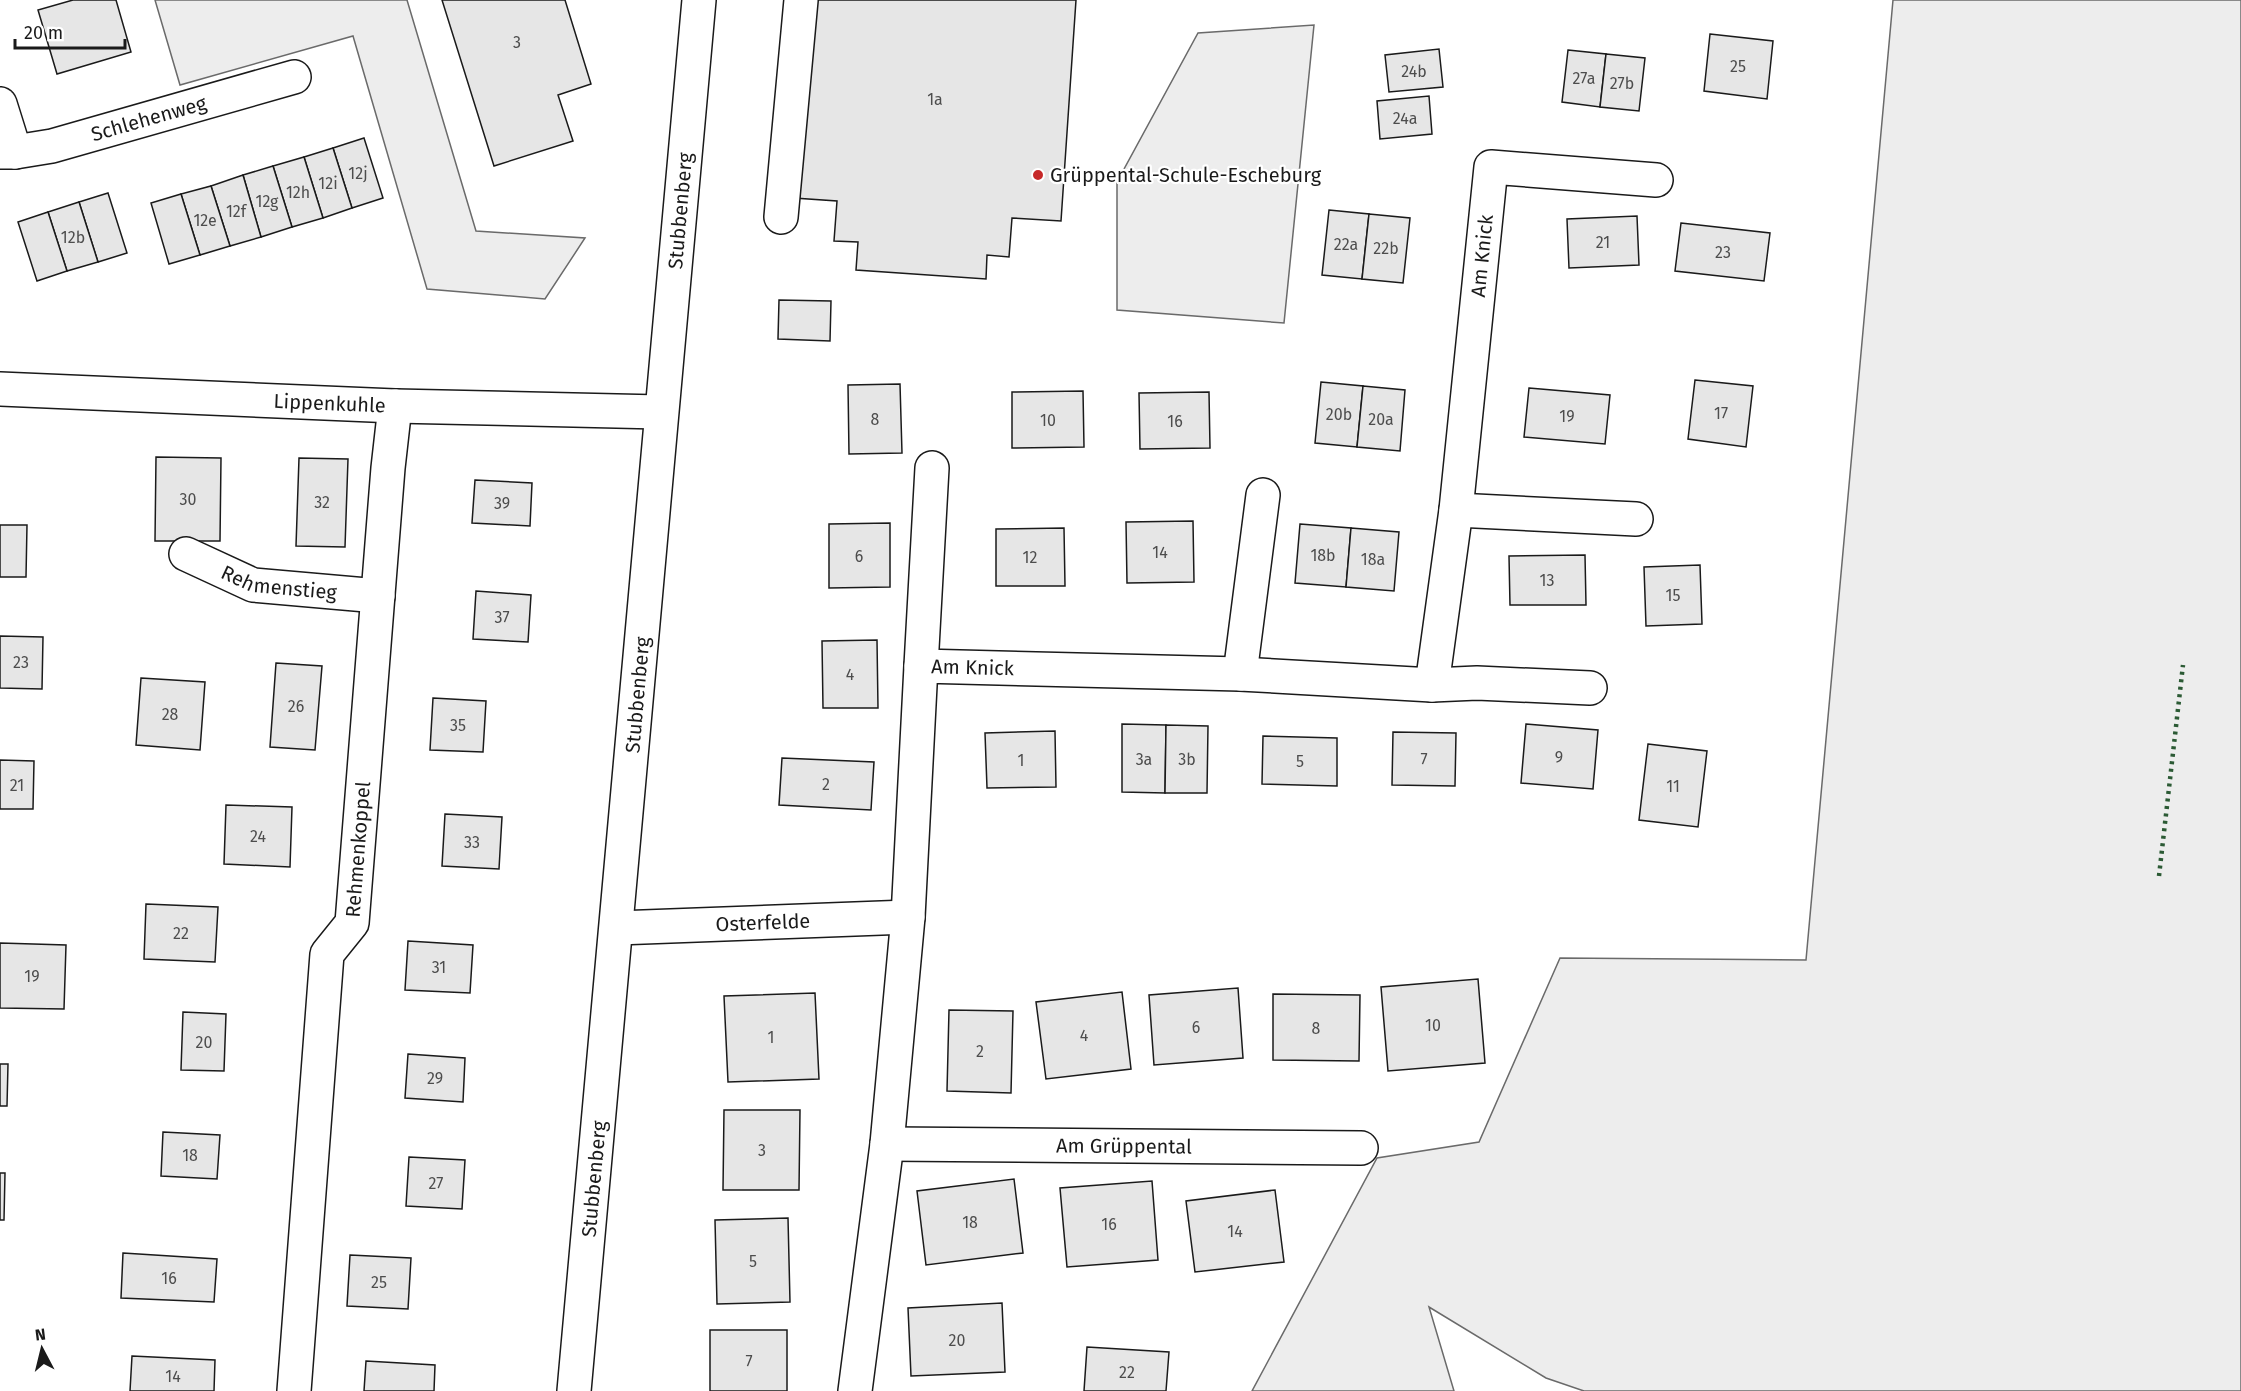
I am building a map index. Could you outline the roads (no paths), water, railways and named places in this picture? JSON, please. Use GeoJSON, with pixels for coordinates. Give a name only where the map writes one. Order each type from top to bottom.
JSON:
{"type":"FeatureCollection","features":[{"type":"Feature","properties":{"kind":"street","name":"Stubbenberg"},"geometry":{"type":"LineString","coordinates":[[574,1391],[617,928],[660,412],[699,0]]}},
{"type":"Feature","properties":{"kind":"street"},"geometry":{"type":"LineString","coordinates":[[781,218],[801,0]]}},
{"type":"Feature","properties":{"kind":"street","name":"Schlehenweg"},"geometry":{"type":"LineString","coordinates":[[8,152],[52,146],[294,76]]}},
{"type":"Feature","properties":{"kind":"street"},"geometry":{"type":"LineString","coordinates":[[0,104],[8,152]]}},
{"type":"Feature","properties":{"kind":"street","name":"Am Knick"},"geometry":{"type":"LineString","coordinates":[[908,918],[921,666],[1240,674],[1432,685],[1456,510],[1491,167],[1656,180]]}},
{"type":"Feature","properties":{"kind":"street","name":"Lippenkuhle"},"geometry":{"type":"LineString","coordinates":[[0,389],[395,406],[660,412]]}},
{"type":"Feature","properties":{"kind":"street","name":"Rehmenkoppel"},"geometry":{"type":"LineString","coordinates":[[294,1391],[327,954],[352,923],[395,406]]}},
{"type":"Feature","properties":{"kind":"street"},"geometry":{"type":"LineString","coordinates":[[921,666],[932,468]]}},
{"type":"Feature","properties":{"kind":"street"},"geometry":{"type":"LineString","coordinates":[[1240,674],[1263,495]]}},
{"type":"Feature","properties":{"kind":"street"},"geometry":{"type":"LineString","coordinates":[[1456,510],[1636,519]]}},
{"type":"Feature","properties":{"kind":"street","name":"Rehmenstieg"},"geometry":{"type":"LineString","coordinates":[[186,554],[253,585],[378,596]]}},
{"type":"Feature","properties":{"kind":"street"},"geometry":{"type":"LineString","coordinates":[[1432,685],[1477,683],[1590,688]]}},
{"type":"Feature","properties":{"kind":"street"},"geometry":{"type":"LineString","coordinates":[[855,1391],[887,1144],[908,918]]}},
{"type":"Feature","properties":{"kind":"street","name":"Osterfelde"},"geometry":{"type":"LineString","coordinates":[[617,928],[908,918]]}},
{"type":"Feature","properties":{"kind":"street","name":"Am Grüppental"},"geometry":{"type":"LineString","coordinates":[[887,1144],[1361,1148]]}},
{"type":"Feature","properties":{"kind":"place","name":"Grüppental-Schule-Escheburg"},"geometry":{"type":"Point","coordinates":[1038,175]}}]}
